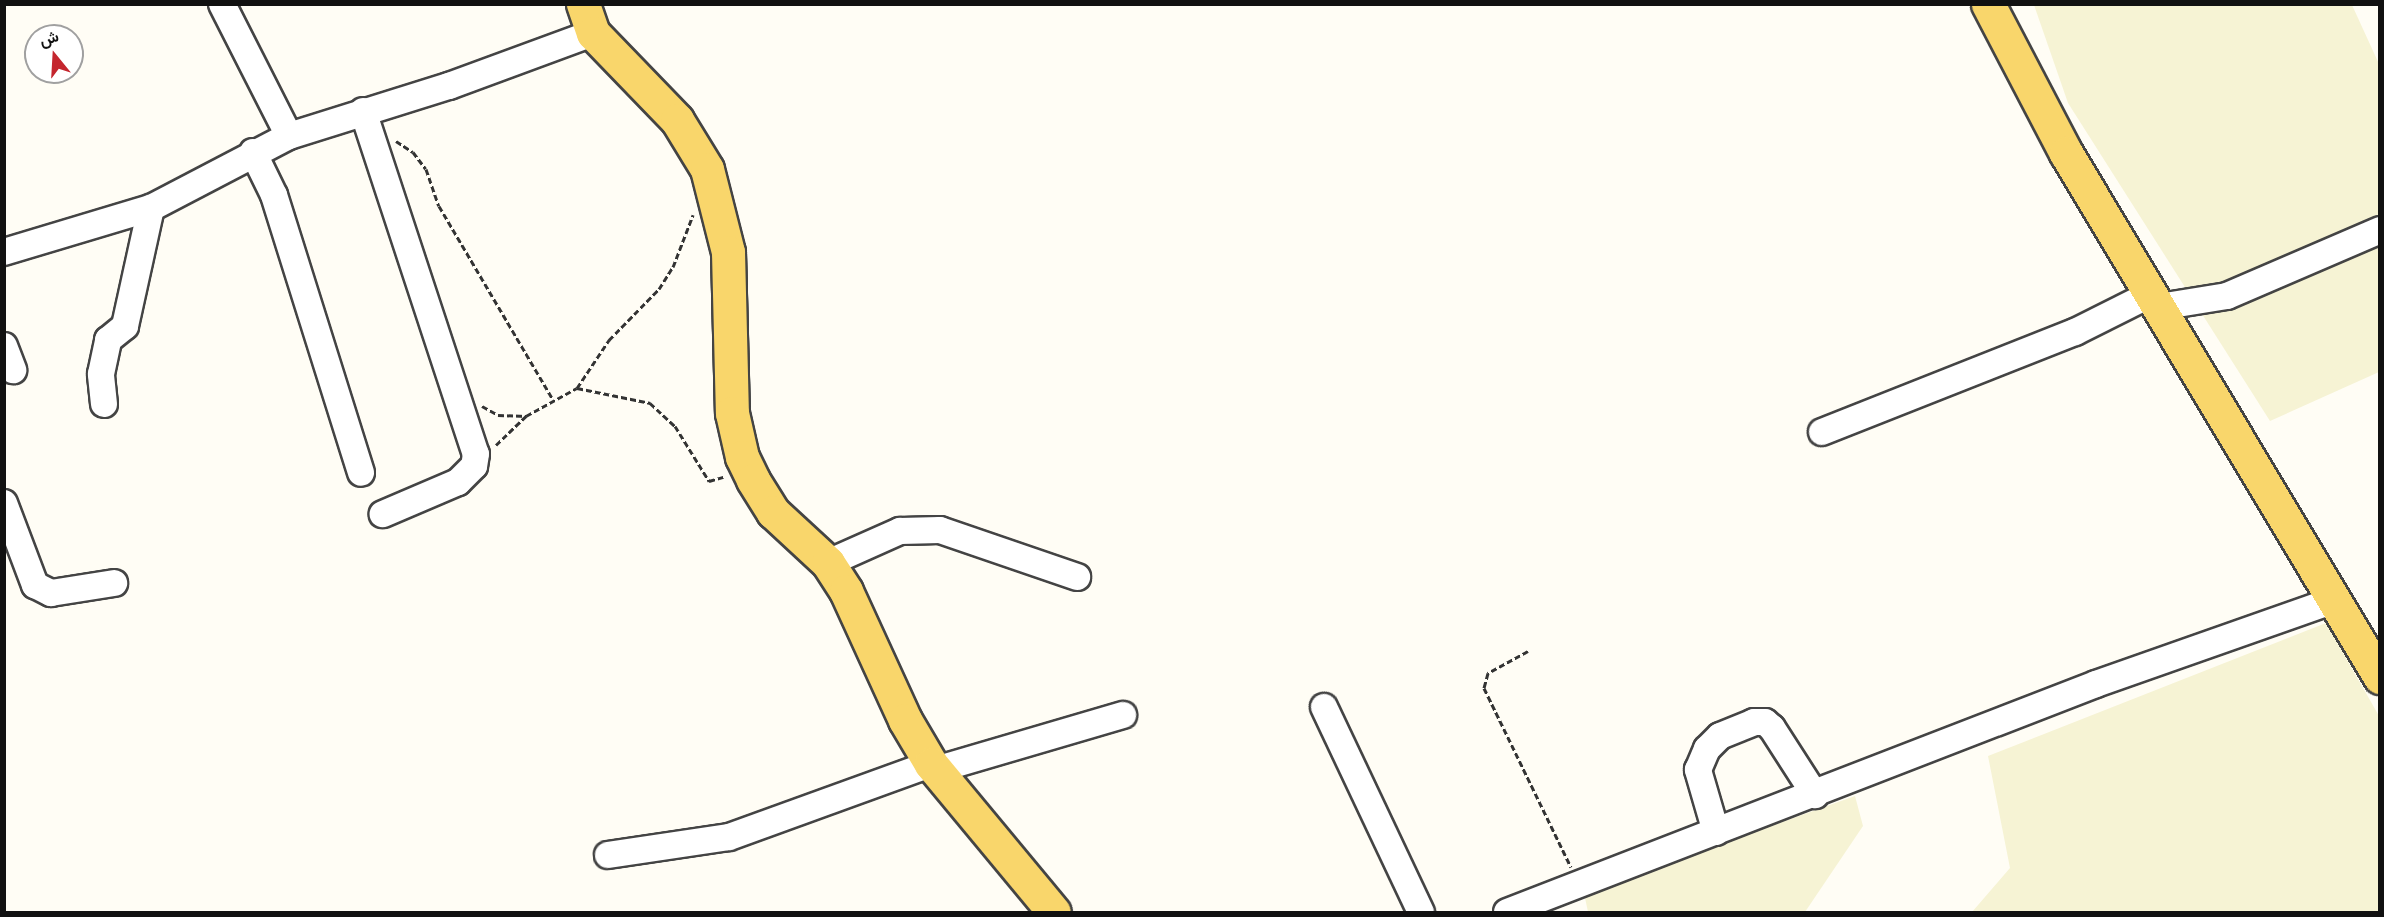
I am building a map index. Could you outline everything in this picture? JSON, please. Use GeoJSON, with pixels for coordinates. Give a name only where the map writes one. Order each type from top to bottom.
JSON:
{"type":"FeatureCollection","features":[{"type":"Feature","properties":{"kind":"main road"},"geometry":{"type":"LineString","coordinates":[[1988,4],[2066,153],[2379,677]]}},
{"type":"Feature","properties":{"kind":"main road"},"geometry":{"type":"LineString","coordinates":[[588,19],[677,120],[708,174],[728,252],[732,413],[748,470],[773,512],[828,563],[933,767],[1054,912]]}},
{"type":"Feature","properties":{"kind":"street"},"geometry":{"type":"LineString","coordinates":[[222,4],[288,136]]}},
{"type":"Feature","properties":{"kind":"street"},"geometry":{"type":"LineString","coordinates":[[4,252],[151,208],[253,152],[288,136],[364,117],[449,87],[588,19]]}},
{"type":"Feature","properties":{"kind":"street"},"geometry":{"type":"LineString","coordinates":[[364,117],[476,454],[474,466],[458,482],[382,514]]}},
{"type":"Feature","properties":{"kind":"street"},"geometry":{"type":"LineString","coordinates":[[253,152],[274,195],[361,473]]}},
{"type":"Feature","properties":{"kind":"street"},"geometry":{"type":"LineString","coordinates":[[104,404],[101,374],[108,340],[125,326],[151,208]]}},
{"type":"Feature","properties":{"kind":"street"},"geometry":{"type":"LineString","coordinates":[[1822,432],[2155,301],[2227,296],[2379,230]]}},
{"type":"Feature","properties":{"kind":"street"},"geometry":{"type":"LineString","coordinates":[[4,346],[13,370]]}},
{"type":"Feature","properties":{"kind":"street"},"geometry":{"type":"LineString","coordinates":[[4,503],[35,585],[51,592],[114,583]]}},
{"type":"Feature","properties":{"kind":"street"},"geometry":{"type":"LineString","coordinates":[[828,563],[900,531],[940,530],[1077,577]]}},
{"type":"Feature","properties":{"kind":"street"},"geometry":{"type":"LineString","coordinates":[[1507,912],[1815,795],[2096,684],[2334,600]]}},
{"type":"Feature","properties":{"kind":"street"},"geometry":{"type":"LineString","coordinates":[[1324,707],[1422,912]]}},
{"type":"Feature","properties":{"kind":"street"},"geometry":{"type":"LineString","coordinates":[[608,855],[729,837],[933,767],[1123,715]]}},
{"type":"Feature","properties":{"kind":"street"},"geometry":{"type":"LineString","coordinates":[[1716,832],[1698,770],[1707,749],[1720,736],[1754,722],[1765,722],[1772,728],[1815,795]]}},
{"type":"Feature","properties":{"kind":"path"},"geometry":{"type":"LineString","coordinates":[[364,117],[413,152],[426,169],[439,206],[554,401]]}},
{"type":"Feature","properties":{"kind":"path"},"geometry":{"type":"LineString","coordinates":[[474,466],[526,416],[577,388],[609,340],[674,267],[708,174]]}},
{"type":"Feature","properties":{"kind":"path"},"geometry":{"type":"LineString","coordinates":[[577,388],[650,403],[675,426],[709,481],[748,470]]}},
{"type":"Feature","properties":{"kind":"path"},"geometry":{"type":"LineString","coordinates":[[479,404],[498,415],[526,416]]}},
{"type":"Feature","properties":{"kind":"path"},"geometry":{"type":"LineString","coordinates":[[1528,651],[1488,673],[1484,688],[1579,885]]}},
{"type":"Feature","properties":{"kind":"shaded area"},"geometry":{"type":"Polygon","coordinates":[[[2034,5],[2352,5],[2379,64],[2379,372],[2270,421],[2068,103],[2034,5]]]}},
{"type":"Feature","properties":{"kind":"shaded area"},"geometry":{"type":"Polygon","coordinates":[[[2326,623],[2379,716],[2379,912],[1972,912],[2010,868],[1988,756],[2326,623]]]}},
{"type":"Feature","properties":{"kind":"shaded area"},"geometry":{"type":"Polygon","coordinates":[[[1855,796],[1863,826],[1805,912],[1588,912],[1584,893],[1855,796]]]}}]}
